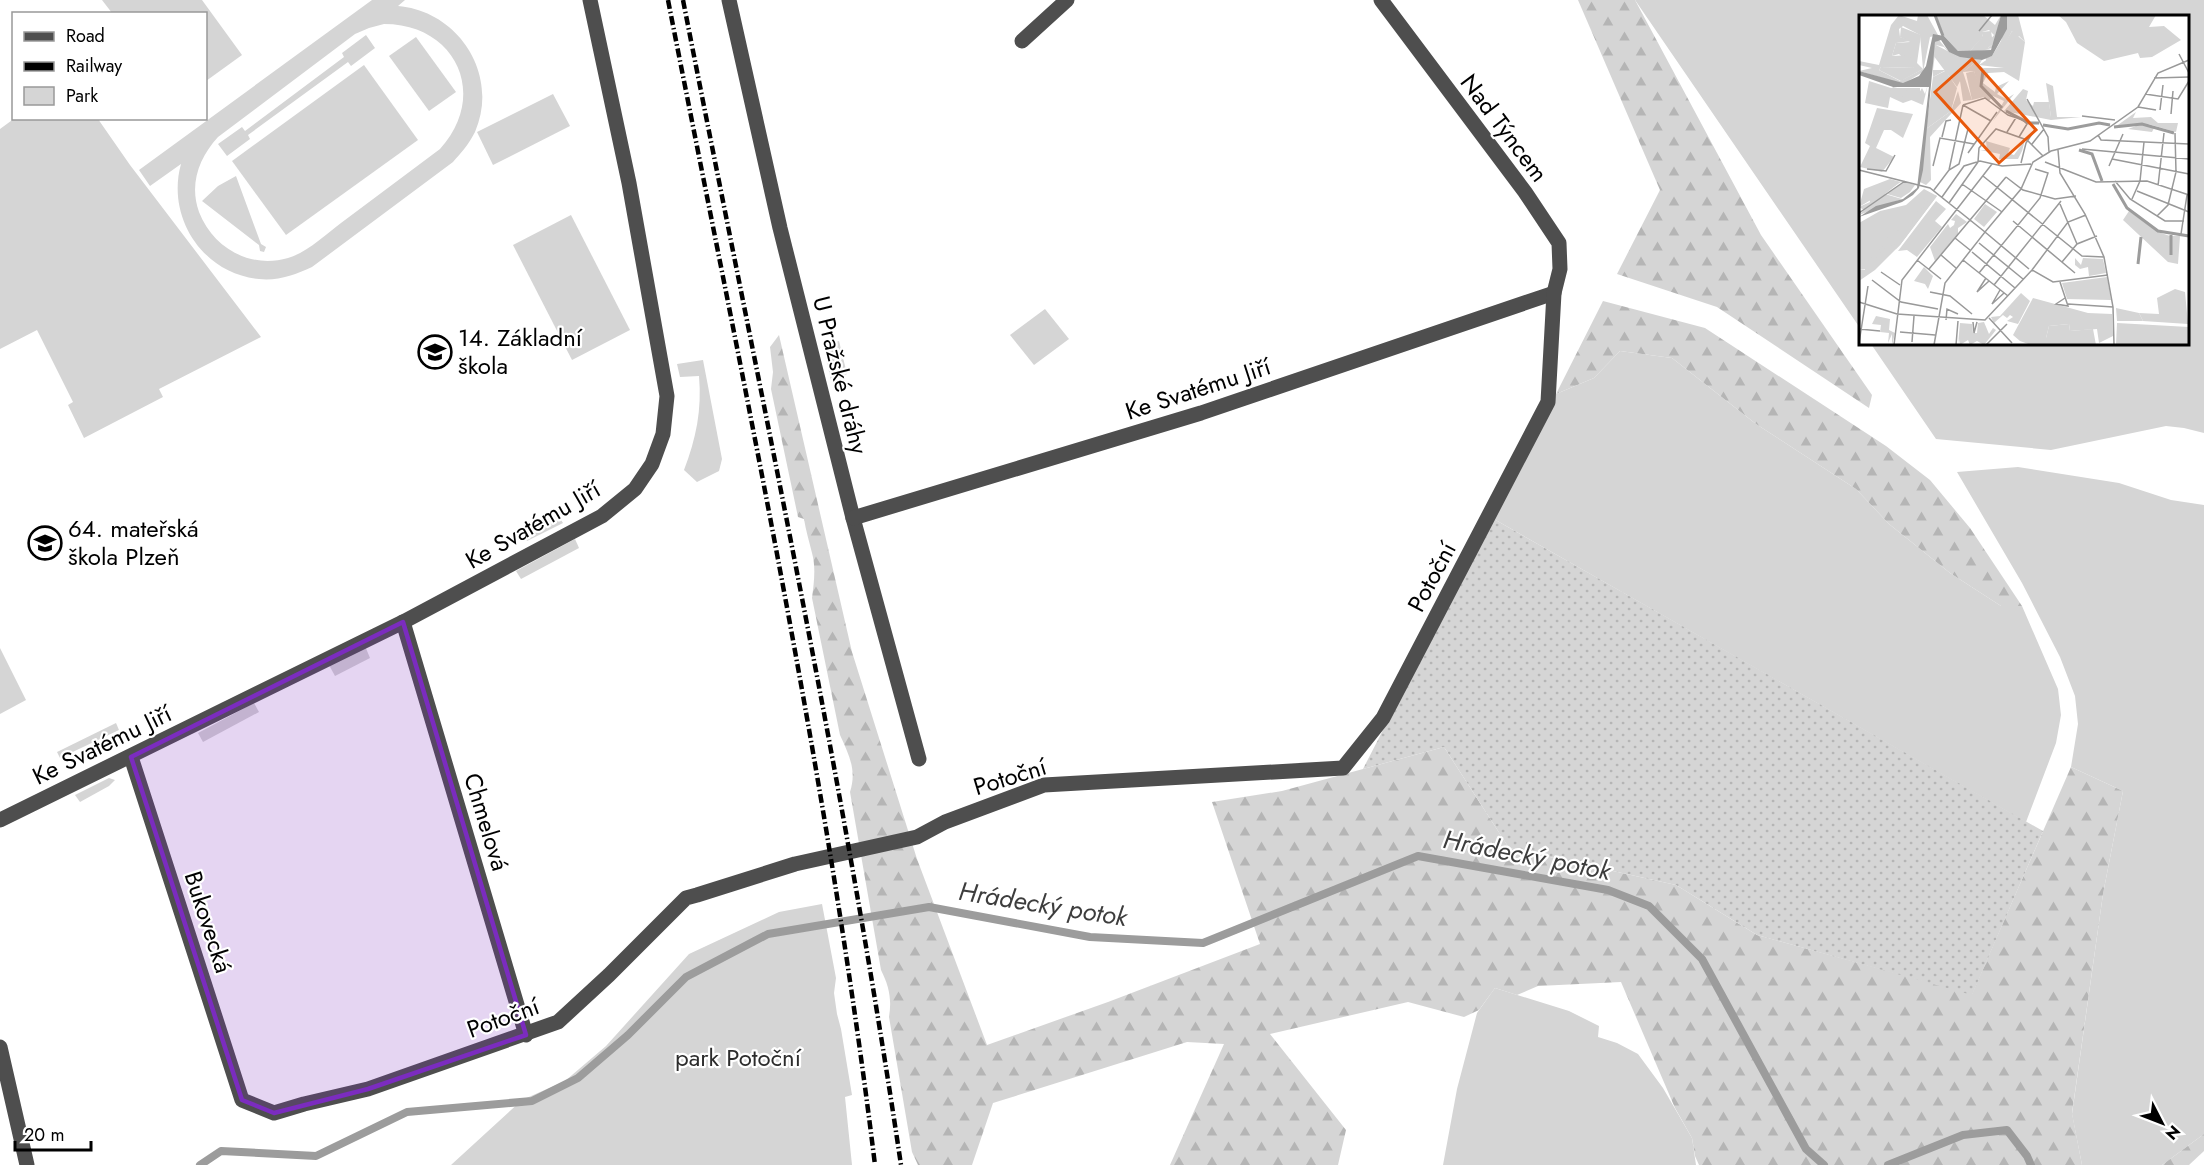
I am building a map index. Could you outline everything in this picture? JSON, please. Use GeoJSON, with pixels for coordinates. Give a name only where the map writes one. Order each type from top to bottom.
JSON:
{"type":"FeatureCollection","features":[{"type":"Feature","properties":{"kind":"street","name":"Ke Svatému Jiří"},"geometry":{"type":"LineString","coordinates":[[0,820],[403,622],[602,516],[635,489],[652,464],[663,434],[667,396],[629,183],[590,0]]}},
{"type":"Feature","properties":{"kind":"street","name":"U Pražské dráhy"},"geometry":{"type":"LineString","coordinates":[[729,0],[780,228],[853,518],[919,759]]}},
{"type":"Feature","properties":{"kind":"street"},"geometry":{"type":"LineString","coordinates":[[1022,41],[1067,0]]}},
{"type":"Feature","properties":{"kind":"street","name":"Nad Týncem"},"geometry":{"type":"LineString","coordinates":[[1381,0],[1525,192],[1559,243],[1560,269],[1554,293]]}},
{"type":"Feature","properties":{"kind":"street","name":"Ke Svatému Jiří"},"geometry":{"type":"LineString","coordinates":[[853,518],[1201,413],[1554,293]]}},
{"type":"Feature","properties":{"kind":"street","name":"Potoční"},"geometry":{"type":"LineString","coordinates":[[242,1100],[274,1113],[368,1089],[526,1035],[558,1022],[686,898],[795,864],[917,837],[945,822],[1044,785],[1342,768],[1383,718],[1548,402],[1554,293]]}},
{"type":"Feature","properties":{"kind":"street","name":"Chmelová"},"geometry":{"type":"LineString","coordinates":[[403,622],[526,1035]]}},
{"type":"Feature","properties":{"kind":"street","name":"Bukovecká"},"geometry":{"type":"LineString","coordinates":[[131,757],[242,1100]]}},
{"type":"Feature","properties":{"kind":"street"},"geometry":{"type":"LineString","coordinates":[[0,1047],[27,1165]]}},
{"type":"Feature","properties":{"kind":"highlighted area"},"geometry":{"type":"Polygon","coordinates":[[[403,622],[526,1035],[368,1089],[274,1113],[242,1100],[131,757],[403,622]]]}},
{"type":"Feature","properties":{"kind":"green space"},"geometry":{"type":"Polygon","coordinates":[[[102,0],[202,0],[242,55],[207,80],[207,12],[111,12],[102,0]]]}},
{"type":"Feature","properties":{"kind":"green space"},"geometry":{"type":"Polygon","coordinates":[[[372,0],[405,0],[398,6],[420,10],[439,20],[455,33],[468,49],[477,68],[482,89],[481,110],[473,136],[453,162],[312,267],[293,275],[259,279],[239,275],[221,266],[193,240],[184,222],[179,204],[178,184],[181,164],[150,186],[139,170],[372,0]],[[384,24],[355,34],[218,137],[211,145],[198,172],[196,202],[205,225],[223,245],[234,253],[260,261],[288,258],[302,252],[440,149],[455,128],[462,107],[463,86],[457,66],[446,49],[430,36],[409,27],[384,24]]]}},
{"type":"Feature","properties":{"kind":"green space"},"geometry":{"type":"Polygon","coordinates":[[[1578,0],[1635,0],[1761,235],[1872,395],[1869,408],[1717,307],[1617,274],[1660,190],[1578,0]]]}},
{"type":"Feature","properties":{"kind":"green space"},"geometry":{"type":"Polygon","coordinates":[[[1635,0],[2204,0],[2204,433],[2166,426],[2051,450],[1936,439],[1872,345],[2189,345],[2189,15],[1859,15],[1859,327],[1635,0]]]}},
{"type":"Feature","properties":{"kind":"green space"},"geometry":{"type":"Polygon","coordinates":[[[366,35],[375,48],[351,66],[348,62],[248,135],[250,139],[227,156],[218,144],[242,127],[245,131],[344,57],[342,53],[366,35]]]}},
{"type":"Feature","properties":{"kind":"green space"},"geometry":{"type":"Polygon","coordinates":[[[416,37],[456,92],[429,111],[389,56],[416,37]]]}},
{"type":"Feature","properties":{"kind":"green space"},"geometry":{"type":"Polygon","coordinates":[[[364,65],[418,140],[286,235],[232,161],[364,65]]]}},
{"type":"Feature","properties":{"kind":"green space"},"geometry":{"type":"Polygon","coordinates":[[[553,94],[570,126],[493,165],[477,132],[553,94]]]}},
{"type":"Feature","properties":{"kind":"green space"},"geometry":{"type":"Polygon","coordinates":[[[12,120],[99,120],[130,165],[261,337],[159,389],[163,397],[84,438],[68,405],[73,402],[37,330],[0,349],[0,129],[12,120]]]}},
{"type":"Feature","properties":{"kind":"green space"},"geometry":{"type":"Polygon","coordinates":[[[236,176],[261,244],[266,247],[264,252],[260,251],[259,245],[202,201],[218,186],[236,176]]]}},
{"type":"Feature","properties":{"kind":"green space"},"geometry":{"type":"Polygon","coordinates":[[[571,215],[630,330],[572,360],[513,245],[571,215]]]}},
{"type":"Feature","properties":{"kind":"green space"},"geometry":{"type":"Polygon","coordinates":[[[1603,301],[1705,328],[1886,446],[1930,480],[1970,528],[2022,606],[2001,606],[1950,573],[1889,524],[1856,489],[1756,424],[1672,358],[1620,351],[1594,378],[1556,394],[1603,301]]]}},
{"type":"Feature","properties":{"kind":"green space"},"geometry":{"type":"Polygon","coordinates":[[[1045,309],[1069,339],[1034,365],[1010,335],[1045,309]]]}},
{"type":"Feature","properties":{"kind":"green space"},"geometry":{"type":"Polygon","coordinates":[[[779,335],[852,652],[917,859],[987,1045],[1260,944],[1212,802],[1282,791],[1444,747],[1509,848],[1676,885],[1757,935],[1972,994],[2071,767],[2123,791],[2103,894],[2072,1113],[2082,1165],[1699,1165],[1692,1138],[1675,1108],[1621,982],[1538,986],[1517,995],[1495,988],[1479,1010],[1464,1017],[1408,1002],[1270,1034],[1346,1130],[1338,1165],[1170,1165],[1224,1044],[1187,1042],[993,1103],[972,1165],[918,1165],[912,1152],[889,1017],[889,993],[881,970],[850,792],[852,770],[840,735],[812,598],[813,558],[804,519],[798,517],[771,389],[773,372],[770,347],[779,335]]]}},
{"type":"Feature","properties":{"kind":"green space"},"geometry":{"type":"Polygon","coordinates":[[[839,341],[847,374],[831,380],[823,346],[839,341]]]}},
{"type":"Feature","properties":{"kind":"green space"},"geometry":{"type":"Polygon","coordinates":[[[1620,351],[1672,358],[1756,424],[1856,489],[1889,524],[1950,573],[2001,606],[2022,606],[2058,689],[2061,715],[2056,743],[2026,822],[1492,518],[1556,394],[1594,378],[1620,351]]]}},
{"type":"Feature","properties":{"kind":"green space"},"geometry":{"type":"Polygon","coordinates":[[[703,360],[722,459],[719,471],[697,482],[684,470],[697,424],[700,401],[699,376],[680,377],[677,364],[703,360]]]}},
{"type":"Feature","properties":{"kind":"green space"},"geometry":{"type":"Polygon","coordinates":[[[2018,467],[2119,483],[2171,500],[2204,505],[2204,1134],[2162,1165],[2082,1165],[2072,1114],[2103,894],[2123,791],[2071,767],[2078,724],[2075,696],[2060,657],[2022,583],[1957,472],[2018,467]]]}},
{"type":"Feature","properties":{"kind":"green space"},"geometry":{"type":"Polygon","coordinates":[[[557,514],[563,523],[527,541],[515,537],[557,514]]]}},
{"type":"Feature","properties":{"kind":"green space"},"geometry":{"type":"Polygon","coordinates":[[[1492,518],[2043,831],[1972,995],[1757,935],[1676,885],[1509,848],[1444,747],[1363,769],[1492,518]]]}},
{"type":"Feature","properties":{"kind":"green space"},"geometry":{"type":"Polygon","coordinates":[[[575,539],[579,548],[521,579],[516,571],[575,539]]]}},
{"type":"Feature","properties":{"kind":"green space"},"geometry":{"type":"Polygon","coordinates":[[[365,646],[370,658],[335,676],[329,665],[365,646]]]}},
{"type":"Feature","properties":{"kind":"green space"},"geometry":{"type":"Polygon","coordinates":[[[0,648],[26,700],[0,714],[0,648]]]}},
{"type":"Feature","properties":{"kind":"green space"},"geometry":{"type":"Polygon","coordinates":[[[254,703],[259,712],[203,742],[198,733],[254,703]]]}},
{"type":"Feature","properties":{"kind":"green space"},"geometry":{"type":"Polygon","coordinates":[[[116,723],[119,730],[60,758],[57,752],[116,723]]]}},
{"type":"Feature","properties":{"kind":"green space"},"geometry":{"type":"Polygon","coordinates":[[[109,778],[115,780],[109,786],[80,802],[75,795],[109,778]]]}},
{"type":"Feature","properties":{"kind":"green space","name":"park Potoční"},"geometry":{"type":"Polygon","coordinates":[[[822,904],[836,978],[834,993],[852,1095],[845,1097],[852,1165],[451,1165],[522,1100],[565,1081],[606,1046],[689,954],[779,912],[822,904]]]}},
{"type":"Feature","properties":{"kind":"green space"},"geometry":{"type":"Polygon","coordinates":[[[1495,988],[1569,1011],[1599,1026],[1598,1037],[1617,1043],[1638,1054],[1663,1088],[1692,1138],[1696,1165],[1443,1165],[1457,1089],[1477,1013],[1495,988]]]}},
{"type":"Feature","properties":{"kind":"green space"},"geometry":{"type":"Polygon","coordinates":[[[2204,1134],[2204,1151],[2189,1165],[2162,1165],[2204,1134]]]}},
{"type":"Feature","properties":{"kind":"waterway","name":"Hrádecký potok"},"geometry":{"type":"LineString","coordinates":[[200,1165],[221,1151],[316,1156],[407,1112],[532,1101],[578,1078],[628,1035],[686,977],[768,934],[929,907],[1090,937],[1203,943],[1418,856],[1608,890],[1649,906],[1702,959],[1806,1149],[1824,1165]]}},
{"type":"Feature","properties":{"kind":"waterway","name":"Hrádecký potok"},"geometry":{"type":"LineString","coordinates":[[1888,1165],[1963,1135],[2007,1130],[2031,1165]]}},
{"type":"Feature","properties":{"kind":"railway"},"geometry":{"type":"LineString","coordinates":[[668,0],[754,435],[808,726],[833,872],[875,1165]]}},
{"type":"Feature","properties":{"kind":"railway"},"geometry":{"type":"LineString","coordinates":[[683,0],[827,727],[901,1165]]}},
{"type":"Feature","properties":{"kind":"place","name":"14. Základní škola"},"geometry":{"type":"Point","coordinates":[435,352]}},
{"type":"Feature","properties":{"kind":"place","name":"64. mateřská škola Plzeň"},"geometry":{"type":"Point","coordinates":[45,543]}}]}
